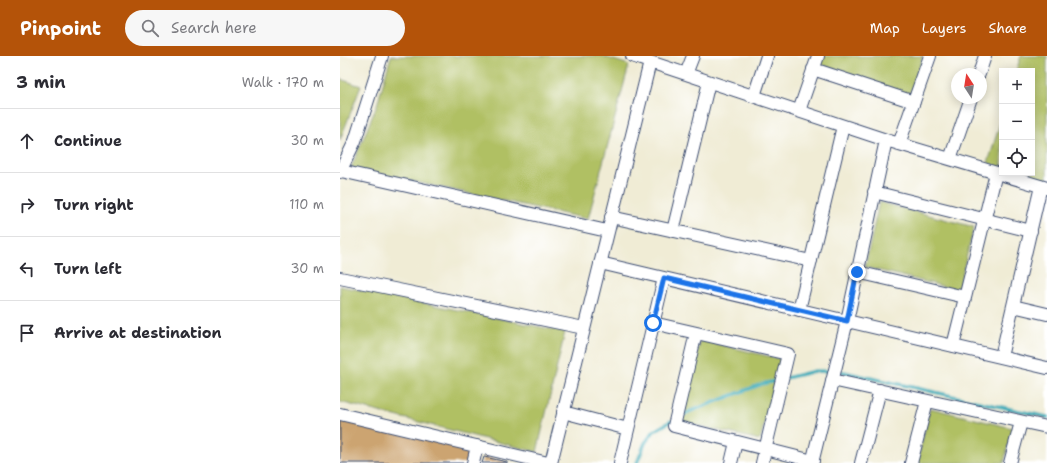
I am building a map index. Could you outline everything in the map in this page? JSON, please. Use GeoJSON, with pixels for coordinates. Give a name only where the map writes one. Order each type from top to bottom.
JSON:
{"type":"FeatureCollection","features":[{"type":"Feature","properties":{"kind":"street"},"geometry":{"type":"LineString","coordinates":[[382,56],[354,141],[340,172],[607,231]]}},
{"type":"Feature","properties":{"kind":"street"},"geometry":{"type":"LineString","coordinates":[[632,56],[886,140],[1044,187],[1031,231],[1001,357]]}},
{"type":"Feature","properties":{"kind":"street"},"geometry":{"type":"LineString","coordinates":[[686,74],[692,56]]}},
{"type":"Feature","properties":{"kind":"street"},"geometry":{"type":"LineString","coordinates":[[754,96],[768,56]]}},
{"type":"Feature","properties":{"kind":"street"},"geometry":{"type":"LineString","coordinates":[[799,111],[818,56]]}},
{"type":"Feature","properties":{"kind":"street"},"geometry":{"type":"LineString","coordinates":[[899,144],[930,56]]}},
{"type":"Feature","properties":{"kind":"street"},"geometry":{"type":"LineString","coordinates":[[981,68],[985,56]]}},
{"type":"Feature","properties":{"kind":"street"},"geometry":{"type":"LineString","coordinates":[[340,414],[550,463],[650,62]]}},
{"type":"Feature","properties":{"kind":"street"},"geometry":{"type":"LineString","coordinates":[[813,69],[914,102]]}},
{"type":"Feature","properties":{"kind":"street"},"geometry":{"type":"LineString","coordinates":[[673,231],[709,82]]}},
{"type":"Feature","properties":{"kind":"street"},"geometry":{"type":"LineString","coordinates":[[950,159],[969,104]]}},
{"type":"Feature","properties":{"kind":"street"},"geometry":{"type":"LineString","coordinates":[[799,310],[843,126]]}},
{"type":"Feature","properties":{"kind":"street"},"geometry":{"type":"LineString","coordinates":[[696,333],[674,426],[812,462],[847,321],[886,140]]}},
{"type":"Feature","properties":{"kind":"street"},"geometry":{"type":"LineString","coordinates":[[953,346],[996,173]]}},
{"type":"Feature","properties":{"kind":"street"},"geometry":{"type":"LineString","coordinates":[[874,192],[1031,231]]}},
{"type":"Feature","properties":{"kind":"street"},"geometry":{"type":"LineString","coordinates":[[611,217],[811,262]]}},
{"type":"Feature","properties":{"kind":"street"},"geometry":{"type":"LineString","coordinates":[[600,263],[1047,368]]}},
{"type":"Feature","properties":{"kind":"street"},"geometry":{"type":"LineString","coordinates":[[857,272],[965,297]]}},
{"type":"Feature","properties":{"kind":"street"},"geometry":{"type":"LineString","coordinates":[[340,278],[584,328]]}},
{"type":"Feature","properties":{"kind":"street"},"geometry":{"type":"LineString","coordinates":[[620,463],[664,278]]}},
{"type":"Feature","properties":{"kind":"street"},"geometry":{"type":"LineString","coordinates":[[1013,306],[1047,314]]}},
{"type":"Feature","properties":{"kind":"street"},"geometry":{"type":"LineString","coordinates":[[653,323],[788,354],[762,463]]}},
{"type":"Feature","properties":{"kind":"street"},"geometry":{"type":"LineString","coordinates":[[834,374],[880,390],[1047,427]]}},
{"type":"Feature","properties":{"kind":"street"},"geometry":{"type":"LineString","coordinates":[[861,463],[880,390]]}},
{"type":"Feature","properties":{"kind":"street"},"geometry":{"type":"LineString","coordinates":[[911,463],[927,401]]}},
{"type":"Feature","properties":{"kind":"street"},"geometry":{"type":"LineString","coordinates":[[563,412],[628,429]]}},
{"type":"Feature","properties":{"kind":"street"},"geometry":{"type":"LineString","coordinates":[[1010,463],[1021,422]]}},
{"type":"Feature","properties":{"kind":"street"},"geometry":{"type":"LineString","coordinates":[[731,463],[736,442]]}},
{"type":"Feature","properties":{"kind":"street"},"geometry":{"type":"LineString","coordinates":[[473,463],[477,446]]}},
{"type":"Feature","properties":{"kind":"green space"},"geometry":{"type":"Polygon","coordinates":[[[391,56],[602,56],[629,65],[588,219],[351,168],[377,105],[391,56]]]}},
{"type":"Feature","properties":{"kind":"green space"},"geometry":{"type":"Polygon","coordinates":[[[822,56],[923,56],[910,95],[819,64],[822,56]]]}},
{"type":"Feature","properties":{"kind":"green space"},"geometry":{"type":"Polygon","coordinates":[[[1021,56],[1047,56],[1047,181],[1030,176],[1035,176],[1035,68],[1017,68],[1021,56]]]}},
{"type":"Feature","properties":{"kind":"green space"},"geometry":{"type":"Polygon","coordinates":[[[340,79],[361,86],[340,140],[340,79]]]}},
{"type":"Feature","properties":{"kind":"green space"},"geometry":{"type":"Polygon","coordinates":[[[999,127],[999,167],[988,163],[999,127]]]}},
{"type":"Feature","properties":{"kind":"green space"},"geometry":{"type":"Polygon","coordinates":[[[879,202],[974,227],[958,290],[865,267],[879,202]]]}},
{"type":"Feature","properties":{"kind":"green space"},"geometry":{"type":"Polygon","coordinates":[[[340,286],[565,332],[537,452],[340,402],[340,286]]]}},
{"type":"Feature","properties":{"kind":"green space"},"geometry":{"type":"Polygon","coordinates":[[[700,340],[780,359],[760,440],[682,422],[700,340]]]}},
{"type":"Feature","properties":{"kind":"green space"},"geometry":{"type":"Polygon","coordinates":[[[930,408],[1012,428],[1004,463],[917,463],[930,408]]]}},
{"type":"Feature","properties":{"kind":"building"},"geometry":{"type":"Polygon","coordinates":[[[340,420],[470,449],[467,463],[340,463],[340,420]]]}},
{"type":"Feature","properties":{"kind":"building"},"geometry":{"type":"Polygon","coordinates":[[[484,457],[507,462],[507,463],[482,463],[484,457]]]}},
{"type":"Feature","properties":{"kind":"waterway"},"geometry":{"type":"LineString","coordinates":[[786,378],[815,371],[844,372],[1047,417]]}},
{"type":"Feature","properties":{"kind":"waterway"},"geometry":{"type":"LineString","coordinates":[[679,417],[762,384],[780,380]]}},
{"type":"Feature","properties":{"kind":"waterway"},"geometry":{"type":"LineString","coordinates":[[637,463],[645,443],[654,431],[671,421]]}},
{"type":"Feature","properties":{"kind":"route"},"geometry":{"type":"LineString","coordinates":[[653,323],[664,278],[847,321],[857,272]]}}]}
